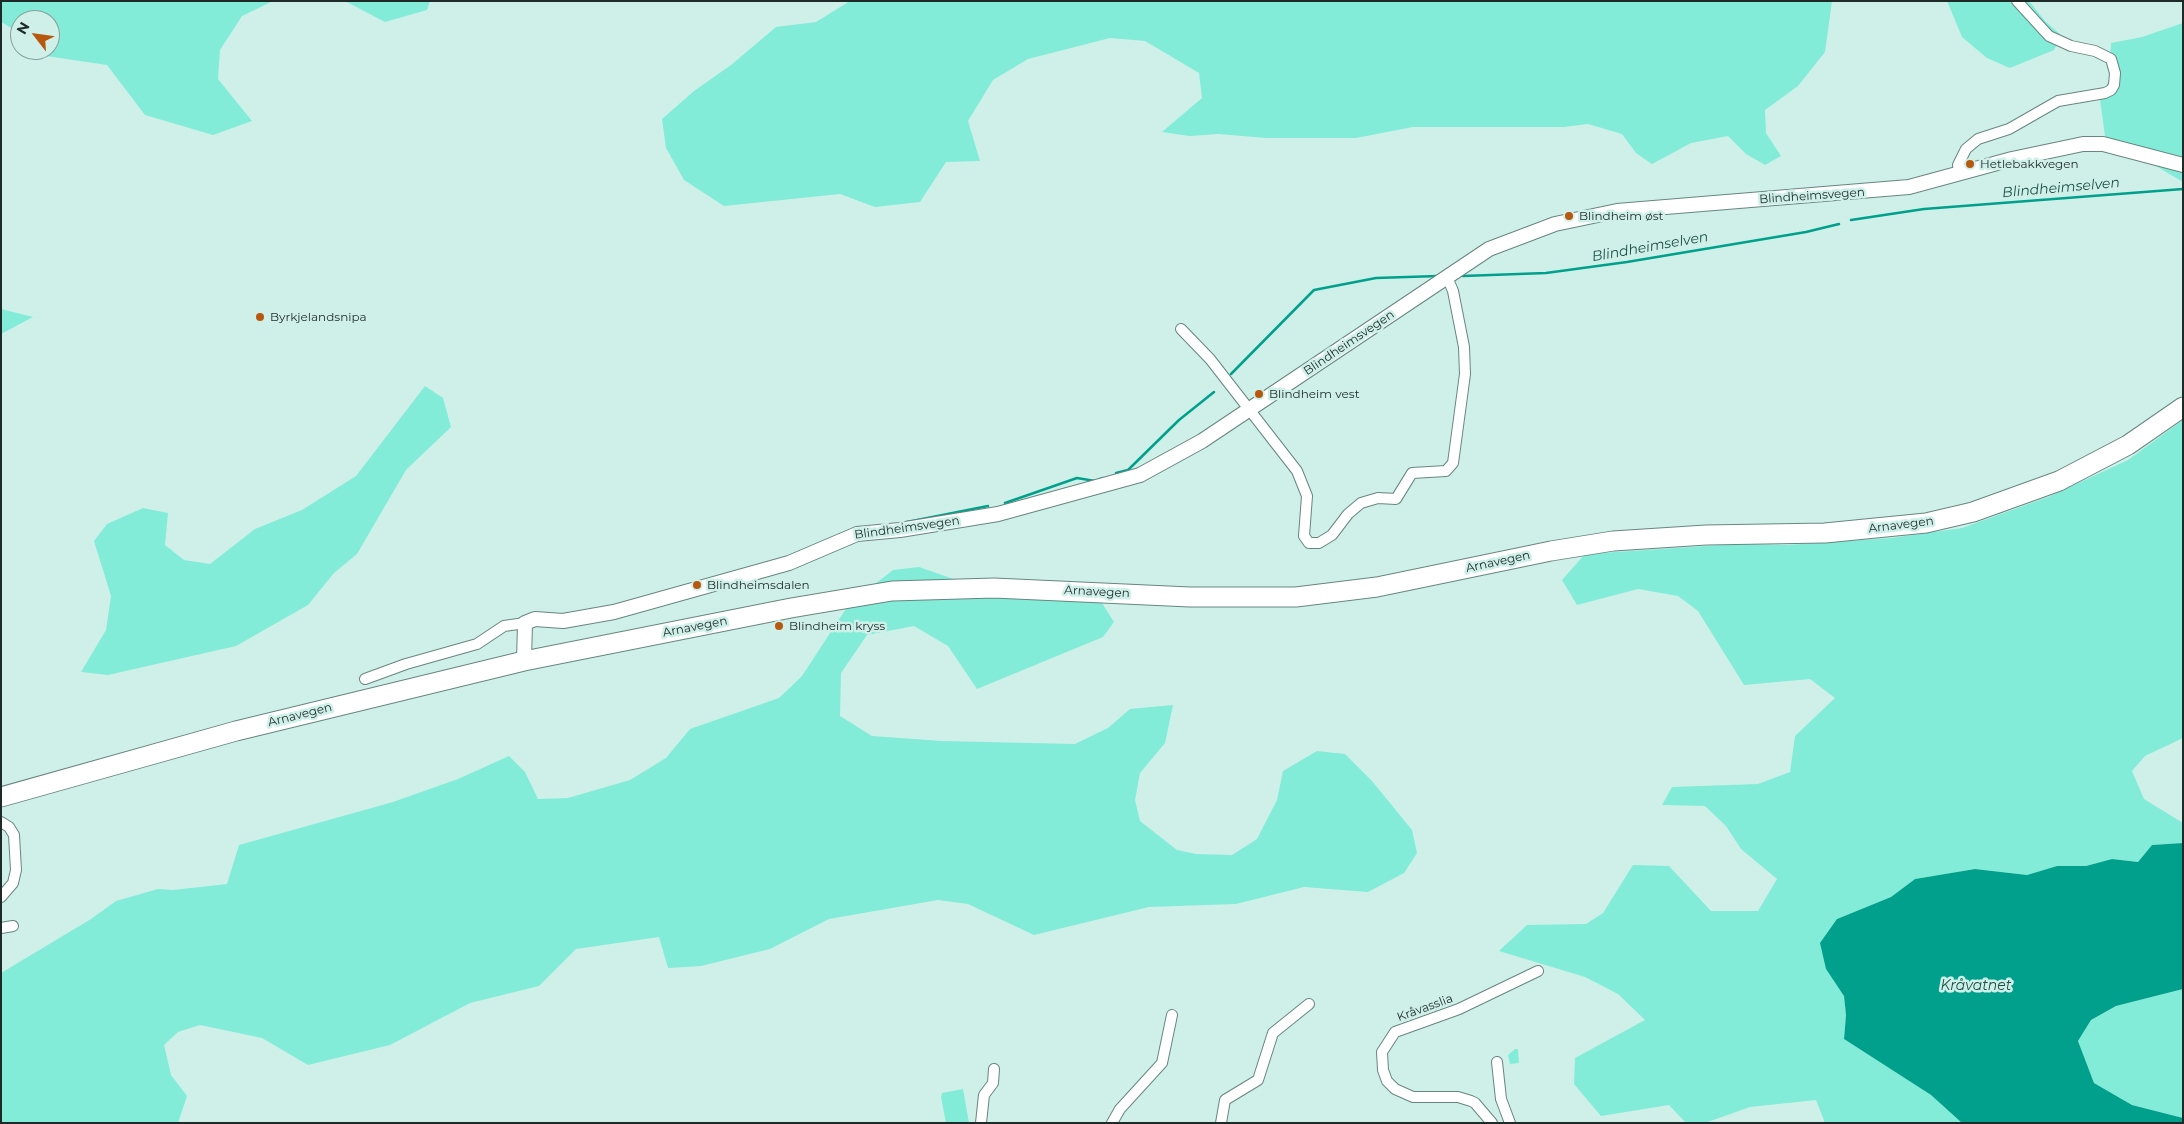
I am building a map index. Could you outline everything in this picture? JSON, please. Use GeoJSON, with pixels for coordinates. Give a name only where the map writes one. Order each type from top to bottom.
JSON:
{"type":"FeatureCollection","features":[{"type":"Feature","properties":{"kind":"highway","name":"Arnavegen"},"geometry":{"type":"LineString","coordinates":[[1,797],[236,731],[524,661],[791,608],[892,591],[994,588],[1190,597],[1296,597],[1377,587],[1551,550],[1614,541],[1706,535],[1825,533],[1919,524],[1973,512],[2059,482],[2128,445],[2183,407]]}},
{"type":"Feature","properties":{"kind":"street"},"geometry":{"type":"LineString","coordinates":[[1958,173],[1958,165],[1966,149],[1978,140],[2009,129],[2058,101],[2105,93],[2114,85],[2115,73],[2111,60],[2094,51],[2071,46],[2049,36],[2017,1]]}},
{"type":"Feature","properties":{"kind":"street","name":"Blindheimsvegen"},"geometry":{"type":"LineString","coordinates":[[365,679],[406,664],[477,644],[504,626],[540,619],[563,621],[614,612],[789,563],[857,534],[998,514],[1140,476],[1202,441],[1250,410],[1489,249],[1555,224],[1617,211],[1672,205],[1895,190],[1923,184],[1958,173],[2083,144],[2110,145],[2183,165]]}},
{"type":"Feature","properties":{"kind":"street"},"geometry":{"type":"LineString","coordinates":[[1180,329],[1210,358],[1302,478],[1307,496],[1303,532],[1309,543],[1319,543],[1326,539],[1348,514],[1361,503],[1378,498],[1396,499],[1412,473],[1417,471],[1439,472],[1451,468],[1456,456],[1465,374],[1464,347],[1453,291],[1447,277]]}},
{"type":"Feature","properties":{"kind":"street"},"geometry":{"type":"LineString","coordinates":[[524,623],[524,661]]}},
{"type":"Feature","properties":{"kind":"street"},"geometry":{"type":"LineString","coordinates":[[1,822],[9,827],[14,835],[16,864],[13,882],[1,897]]}},
{"type":"Feature","properties":{"kind":"street"},"geometry":{"type":"LineString","coordinates":[[1,928],[13,926]]}},
{"type":"Feature","properties":{"kind":"street","name":"Kråvasslia"},"geometry":{"type":"LineString","coordinates":[[1492,1123],[1475,1103],[1465,1099],[1458,1097],[1413,1097],[1395,1090],[1387,1081],[1383,1070],[1382,1052],[1390,1038],[1402,1028],[1459,1010],[1538,971]]}},
{"type":"Feature","properties":{"kind":"street"},"geometry":{"type":"LineString","coordinates":[[1221,1123],[1225,1100],[1258,1080],[1271,1036],[1309,1004]]}},
{"type":"Feature","properties":{"kind":"street"},"geometry":{"type":"LineString","coordinates":[[1112,1123],[1120,1109],[1162,1063],[1172,1015]]}},
{"type":"Feature","properties":{"kind":"street"},"geometry":{"type":"LineString","coordinates":[[1497,1062],[1501,1099],[1510,1123]]}},
{"type":"Feature","properties":{"kind":"street"},"geometry":{"type":"LineString","coordinates":[[981,1123],[984,1095],[993,1084],[994,1069]]}},
{"type":"Feature","properties":{"kind":"shaded area"},"geometry":{"type":"Polygon","coordinates":[[[1,1],[273,1],[242,16],[220,50],[218,79],[252,121],[213,135],[145,115],[107,65],[60,58],[60,10],[10,10],[10,27],[1,22],[1,1]]]}},
{"type":"Feature","properties":{"kind":"shaded area"},"geometry":{"type":"Polygon","coordinates":[[[345,1],[430,1],[427,10],[385,22],[345,1]]]}},
{"type":"Feature","properties":{"kind":"shaded area"},"geometry":{"type":"Polygon","coordinates":[[[850,1],[1832,1],[1825,52],[1798,86],[1765,110],[1766,133],[1781,156],[1765,165],[1746,154],[1728,136],[1691,143],[1652,164],[1636,153],[1622,134],[1588,124],[1564,127],[1413,127],[1356,138],[1266,138],[1218,134],[1190,136],[1162,132],[1202,98],[1199,73],[1145,41],[1110,38],[1028,59],[993,80],[968,121],[980,161],[946,162],[920,202],[875,207],[840,194],[724,206],[684,180],[666,148],[662,119],[694,91],[731,65],[776,27],[816,22],[850,1]]]}},
{"type":"Feature","properties":{"kind":"shaded area"},"geometry":{"type":"Polygon","coordinates":[[[1947,1],[2029,1],[2045,21],[2062,36],[2054,50],[2010,68],[1987,58],[1962,37],[1947,1]]]}},
{"type":"Feature","properties":{"kind":"shaded area"},"geometry":{"type":"Polygon","coordinates":[[[2183,23],[2183,182],[2139,156],[2118,151],[2105,136],[2100,100],[2109,80],[2111,43],[2142,37],[2183,23]]]}},
{"type":"Feature","properties":{"kind":"shaded area"},"geometry":{"type":"Polygon","coordinates":[[[1,309],[33,317],[1,334],[1,309]]]}},
{"type":"Feature","properties":{"kind":"shaded area"},"geometry":{"type":"Polygon","coordinates":[[[425,386],[443,398],[451,427],[406,470],[357,554],[334,573],[308,605],[236,646],[108,675],[81,672],[106,630],[111,596],[94,541],[107,524],[143,508],[168,513],[165,545],[184,560],[210,564],[255,529],[302,510],[356,476],[425,386]]]}},
{"type":"Feature","properties":{"kind":"shaded area"},"geometry":{"type":"Polygon","coordinates":[[[2183,420],[2183,738],[2145,756],[2132,771],[2144,799],[2183,823],[2183,843],[2152,845],[2138,862],[2112,859],[2086,866],[2057,866],[2027,875],[1975,869],[1915,879],[1891,897],[1837,919],[1826,969],[1844,995],[1846,1015],[1844,1039],[1931,1095],[1962,1123],[1825,1123],[1816,1100],[1750,1107],[1705,1123],[1686,1123],[1669,1105],[1601,1116],[1574,1084],[1575,1058],[1645,1020],[1618,994],[1585,977],[1499,951],[1527,925],[1586,924],[1603,913],[1633,865],[1669,866],[1711,911],[1758,911],[1777,879],[1741,849],[1726,826],[1705,806],[1662,805],[1672,787],[1758,784],[1790,772],[1795,736],[1835,698],[1810,679],[1744,685],[1698,611],[1678,596],[1638,589],[1577,605],[1562,580],[1585,554],[1737,544],[1787,545],[1892,538],[1962,528],[2048,497],[2128,460],[2183,420]]]}},
{"type":"Feature","properties":{"kind":"shaded area"},"geometry":{"type":"Polygon","coordinates":[[[919,567],[965,583],[1077,596],[1102,603],[1114,622],[1103,637],[977,689],[948,646],[914,626],[867,635],[841,673],[840,716],[872,736],[942,741],[1075,744],[1108,728],[1130,709],[1173,705],[1165,743],[1140,773],[1135,800],[1140,821],[1177,850],[1196,854],[1232,855],[1257,839],[1277,800],[1283,771],[1317,751],[1345,754],[1372,781],[1412,830],[1417,853],[1404,873],[1368,892],[1304,887],[1236,904],[1149,907],[1034,935],[968,904],[938,900],[829,919],[770,949],[701,966],[668,968],[659,937],[576,949],[539,986],[470,1003],[390,1045],[308,1065],[262,1038],[200,1025],[178,1032],[164,1045],[171,1075],[187,1096],[178,1123],[1,1123],[1,973],[91,919],[116,901],[158,889],[173,890],[227,884],[239,845],[393,802],[458,779],[509,756],[525,772],[538,799],[568,798],[630,780],[666,758],[690,729],[779,698],[802,676],[849,604],[893,570],[919,567]]]}},
{"type":"Feature","properties":{"kind":"shaded area"},"geometry":{"type":"Polygon","coordinates":[[[2183,989],[2183,1118],[2132,1105],[2094,1083],[2078,1041],[2091,1020],[2116,1006],[2183,989]]]}},
{"type":"Feature","properties":{"kind":"shaded area"},"geometry":{"type":"Polygon","coordinates":[[[1515,1049],[1518,1049],[1519,1063],[1510,1064],[1508,1055],[1515,1049]]]}},
{"type":"Feature","properties":{"kind":"shaded area"},"geometry":{"type":"Polygon","coordinates":[[[963,1089],[969,1123],[946,1123],[941,1097],[942,1093],[963,1089]]]}},
{"type":"Feature","properties":{"kind":"water","name":"Kråvatnet"},"geometry":{"type":"Polygon","coordinates":[[[2183,843],[2183,989],[2116,1006],[2091,1020],[2078,1041],[2094,1083],[2132,1105],[2183,1118],[2183,1123],[1962,1123],[1931,1095],[1844,1039],[1846,1015],[1844,996],[1826,969],[1820,943],[1837,919],[1891,897],[1915,879],[1975,869],[2027,875],[2057,866],[2086,866],[2112,859],[2138,862],[2152,845],[2183,843]]]}},
{"type":"Feature","properties":{"kind":"waterway","name":"Blindheimselven"},"geometry":{"type":"LineString","coordinates":[[1851,220],[1924,209],[2183,189]]}},
{"type":"Feature","properties":{"kind":"waterway","name":"Blindheimselven"},"geometry":{"type":"LineString","coordinates":[[1463,276],[1546,273],[1627,262],[1806,232],[1839,224]]}},
{"type":"Feature","properties":{"kind":"waterway","name":"Blindheimselven"},"geometry":{"type":"LineString","coordinates":[[1231,374],[1314,290],[1376,278],[1438,276]]}},
{"type":"Feature","properties":{"kind":"waterway","name":"Blindheimselven"},"geometry":{"type":"LineString","coordinates":[[1116,473],[1128,470],[1179,420],[1214,392]]}},
{"type":"Feature","properties":{"kind":"waterway","name":"Blindheimselven"},"geometry":{"type":"LineString","coordinates":[[1005,503],[1077,478],[1095,481],[1103,478]]}},
{"type":"Feature","properties":{"kind":"waterway","name":"Blindheimselven"},"geometry":{"type":"LineString","coordinates":[[907,522],[988,506]]}},
{"type":"Feature","properties":{"kind":"place","name":"Hetlebakkvegen"},"geometry":{"type":"Point","coordinates":[1970,164]}},
{"type":"Feature","properties":{"kind":"place","name":"Blindheim øst"},"geometry":{"type":"Point","coordinates":[1569,216]}},
{"type":"Feature","properties":{"kind":"place","name":"Byrkjelandsnipa"},"geometry":{"type":"Point","coordinates":[260,317]}},
{"type":"Feature","properties":{"kind":"place","name":"Blindheim vest"},"geometry":{"type":"Point","coordinates":[1259,394]}},
{"type":"Feature","properties":{"kind":"place","name":"Blindheimsdalen"},"geometry":{"type":"Point","coordinates":[697,585]}},
{"type":"Feature","properties":{"kind":"place","name":"Blindheim kryss"},"geometry":{"type":"Point","coordinates":[779,626]}}]}
